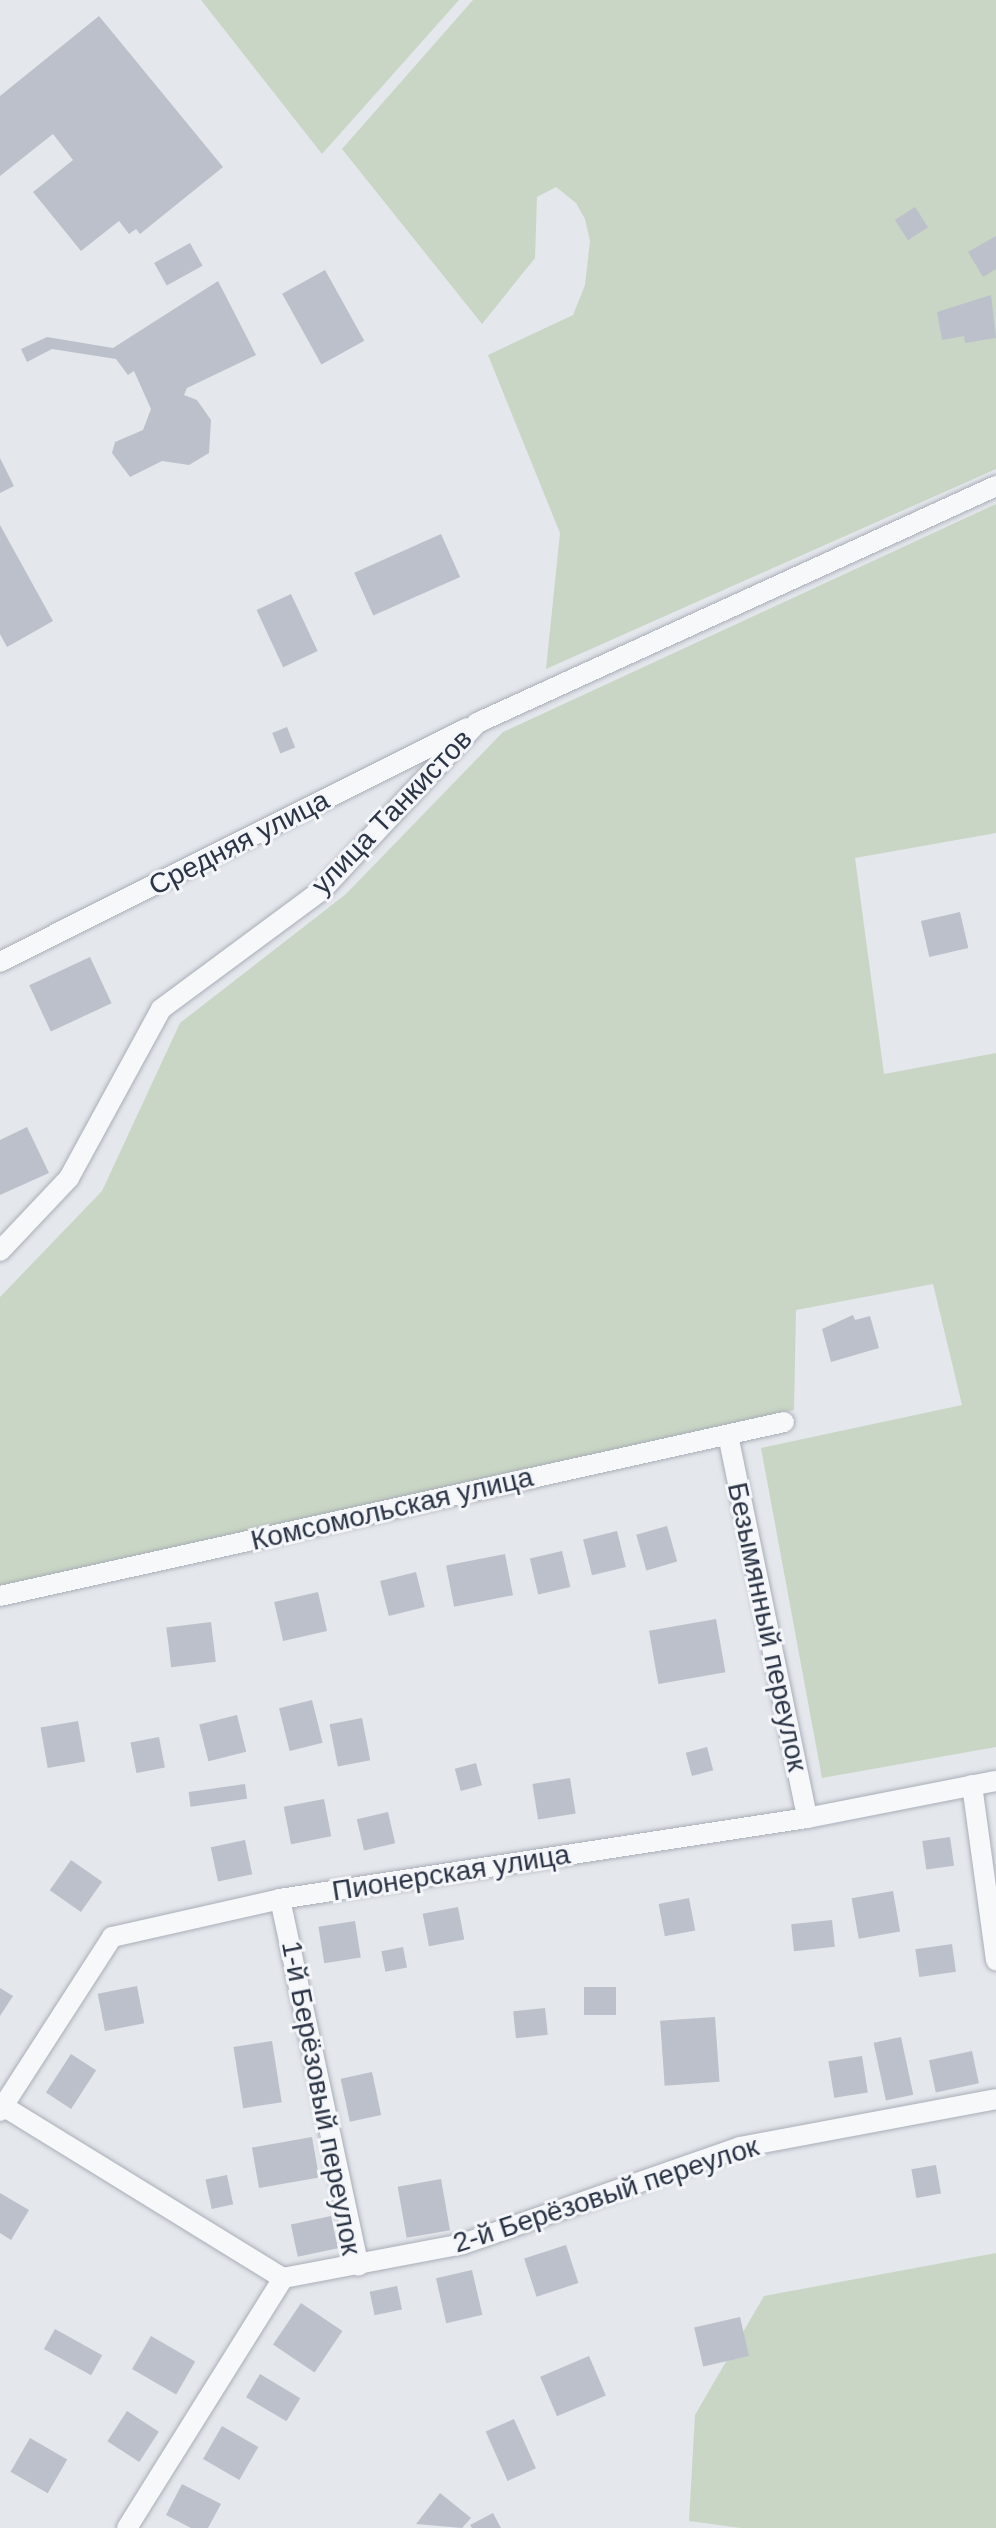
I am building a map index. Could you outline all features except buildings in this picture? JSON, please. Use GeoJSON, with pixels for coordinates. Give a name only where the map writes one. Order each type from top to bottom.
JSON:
{"type":"FeatureCollection","features":[{"type":"Feature","properties":{"kind":"street","name":"улица Танкистов"},"geometry":{"type":"LineString","coordinates":[[0,1251],[69,1178],[161,1009],[322,890],[477,723],[996,486]]}},
{"type":"Feature","properties":{"kind":"street","name":"Средняя улица"},"geometry":{"type":"LineString","coordinates":[[0,962],[477,723]]}},
{"type":"Feature","properties":{"kind":"street","name":"Комсомольская улица"},"geometry":{"type":"LineString","coordinates":[[0,1596],[784,1422]]}},
{"type":"Feature","properties":{"kind":"street","name":"Безымянный переулок"},"geometry":{"type":"LineString","coordinates":[[728,1435],[807,1818]]}},
{"type":"Feature","properties":{"kind":"street","name":"Пионерская улица"},"geometry":{"type":"LineString","coordinates":[[1,2108],[112,1937],[280,1899],[807,1818],[996,1781]]}},
{"type":"Feature","properties":{"kind":"street"},"geometry":{"type":"LineString","coordinates":[[972,1785],[996,1960]]}},
{"type":"Feature","properties":{"kind":"street","name":"1-й Берёзовый переулок"},"geometry":{"type":"LineString","coordinates":[[280,1899],[359,2266],[283,2278]]}},
{"type":"Feature","properties":{"kind":"street","name":"2-й Берёзовый переулок"},"geometry":{"type":"LineString","coordinates":[[359,2266],[463,2244],[740,2147],[996,2099]]}},
{"type":"Feature","properties":{"kind":"street"},"geometry":{"type":"LineString","coordinates":[[1,2108],[283,2278],[127,2528]]}},
{"type":"Feature","properties":{"kind":"green space"},"geometry":{"type":"Polygon","coordinates":[[[201,0],[459,0],[322,154],[201,0]]]}},
{"type":"Feature","properties":{"kind":"green space"},"geometry":{"type":"Polygon","coordinates":[[[473,0],[996,0],[996,469],[546,669],[560,533],[488,355],[573,315],[585,285],[590,241],[585,219],[576,203],[556,187],[537,197],[535,258],[482,324],[342,149],[473,0]]]}},
{"type":"Feature","properties":{"kind":"green space"},"geometry":{"type":"Polygon","coordinates":[[[996,504],[996,833],[855,858],[884,1074],[996,1053],[996,1747],[822,1778],[761,1448],[962,1405],[933,1284],[796,1310],[794,1410],[0,1588],[0,1297],[102,1191],[180,1023],[346,894],[503,732],[996,504]]]}},
{"type":"Feature","properties":{"kind":"green space"},"geometry":{"type":"Polygon","coordinates":[[[996,2253],[996,2528],[741,2528],[689,2521],[695,2415],[764,2296],[996,2253]]]}}]}
